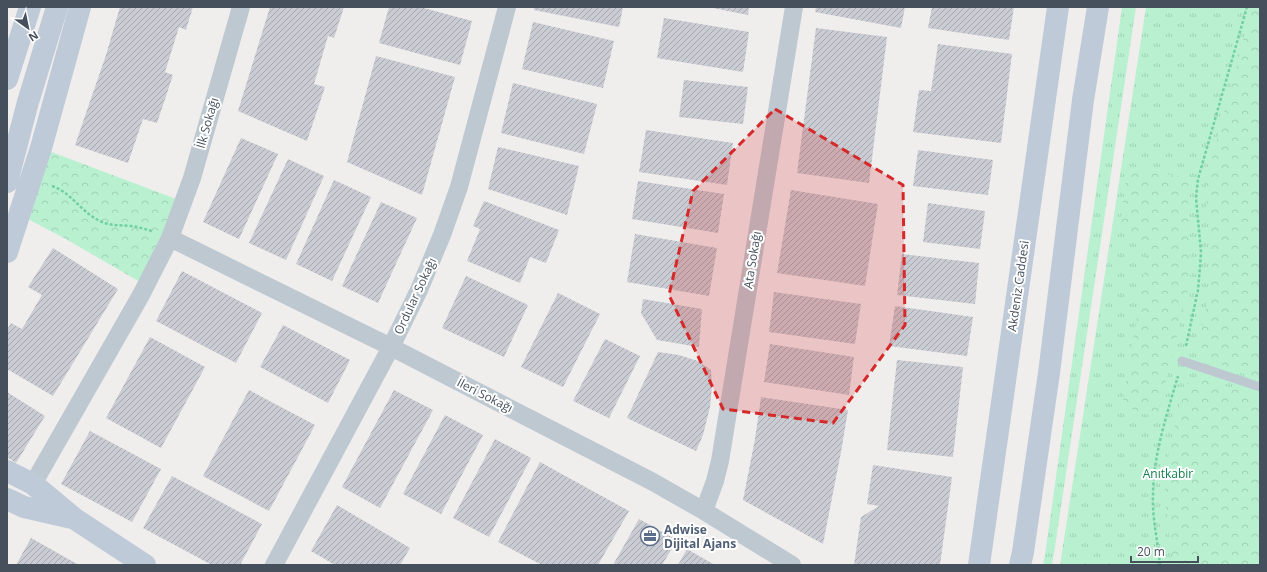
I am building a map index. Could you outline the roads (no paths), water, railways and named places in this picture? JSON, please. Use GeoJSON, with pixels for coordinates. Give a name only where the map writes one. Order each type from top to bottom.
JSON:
{"type":"FeatureCollection","features":[{"type":"Feature","properties":{"kind":"main road"},"geometry":{"type":"LineString","coordinates":[[7,46],[19,7]]}},
{"type":"Feature","properties":{"kind":"main road"},"geometry":{"type":"LineString","coordinates":[[7,79],[30,7]]}},
{"type":"Feature","properties":{"kind":"main road"},"geometry":{"type":"LineString","coordinates":[[7,182],[28,102],[57,7]]}},
{"type":"Feature","properties":{"kind":"main road"},"geometry":{"type":"LineString","coordinates":[[7,252],[30,183],[80,7]]}},
{"type":"Feature","properties":{"kind":"main road","name":"Akdeniz Caddesi"},"geometry":{"type":"LineString","coordinates":[[979,565],[1058,7]]}},
{"type":"Feature","properties":{"kind":"main road"},"geometry":{"type":"LineString","coordinates":[[1020,565],[1049,373],[1083,100],[1098,7]]}},
{"type":"Feature","properties":{"kind":"main road"},"geometry":{"type":"LineString","coordinates":[[7,472],[33,484],[75,519],[145,565]]}},
{"type":"Feature","properties":{"kind":"main road"},"geometry":{"type":"LineString","coordinates":[[7,499],[24,507],[75,519]]}},
{"type":"Feature","properties":{"kind":"street","name":"İlk Sokağı"},"geometry":{"type":"LineString","coordinates":[[33,484],[141,295],[170,238],[192,178],[240,7]]}},
{"type":"Feature","properties":{"kind":"street","name":"Ordular Sokağı"},"geometry":{"type":"LineString","coordinates":[[274,565],[391,347],[419,290],[442,235],[459,187],[507,7]]}},
{"type":"Feature","properties":{"kind":"street","name":"Ata Sokağı"},"geometry":{"type":"LineString","coordinates":[[704,510],[720,461],[794,7]]}},
{"type":"Feature","properties":{"kind":"street","name":"İleri Sokağı"},"geometry":{"type":"LineString","coordinates":[[170,238],[391,347],[653,482],[704,510],[792,565]]}},
{"type":"Feature","properties":{"kind":"lane"},"geometry":{"type":"LineString","coordinates":[[1182,361],[1260,387]]}},
{"type":"Feature","properties":{"kind":"place","name":"Adwise Dijital Ajans"},"geometry":{"type":"Point","coordinates":[650,536]}},
{"type":"Feature","properties":{"kind":"park label","name":"Anıtkabir"},"geometry":{"type":"Point","coordinates":[1168,473]}}]}
